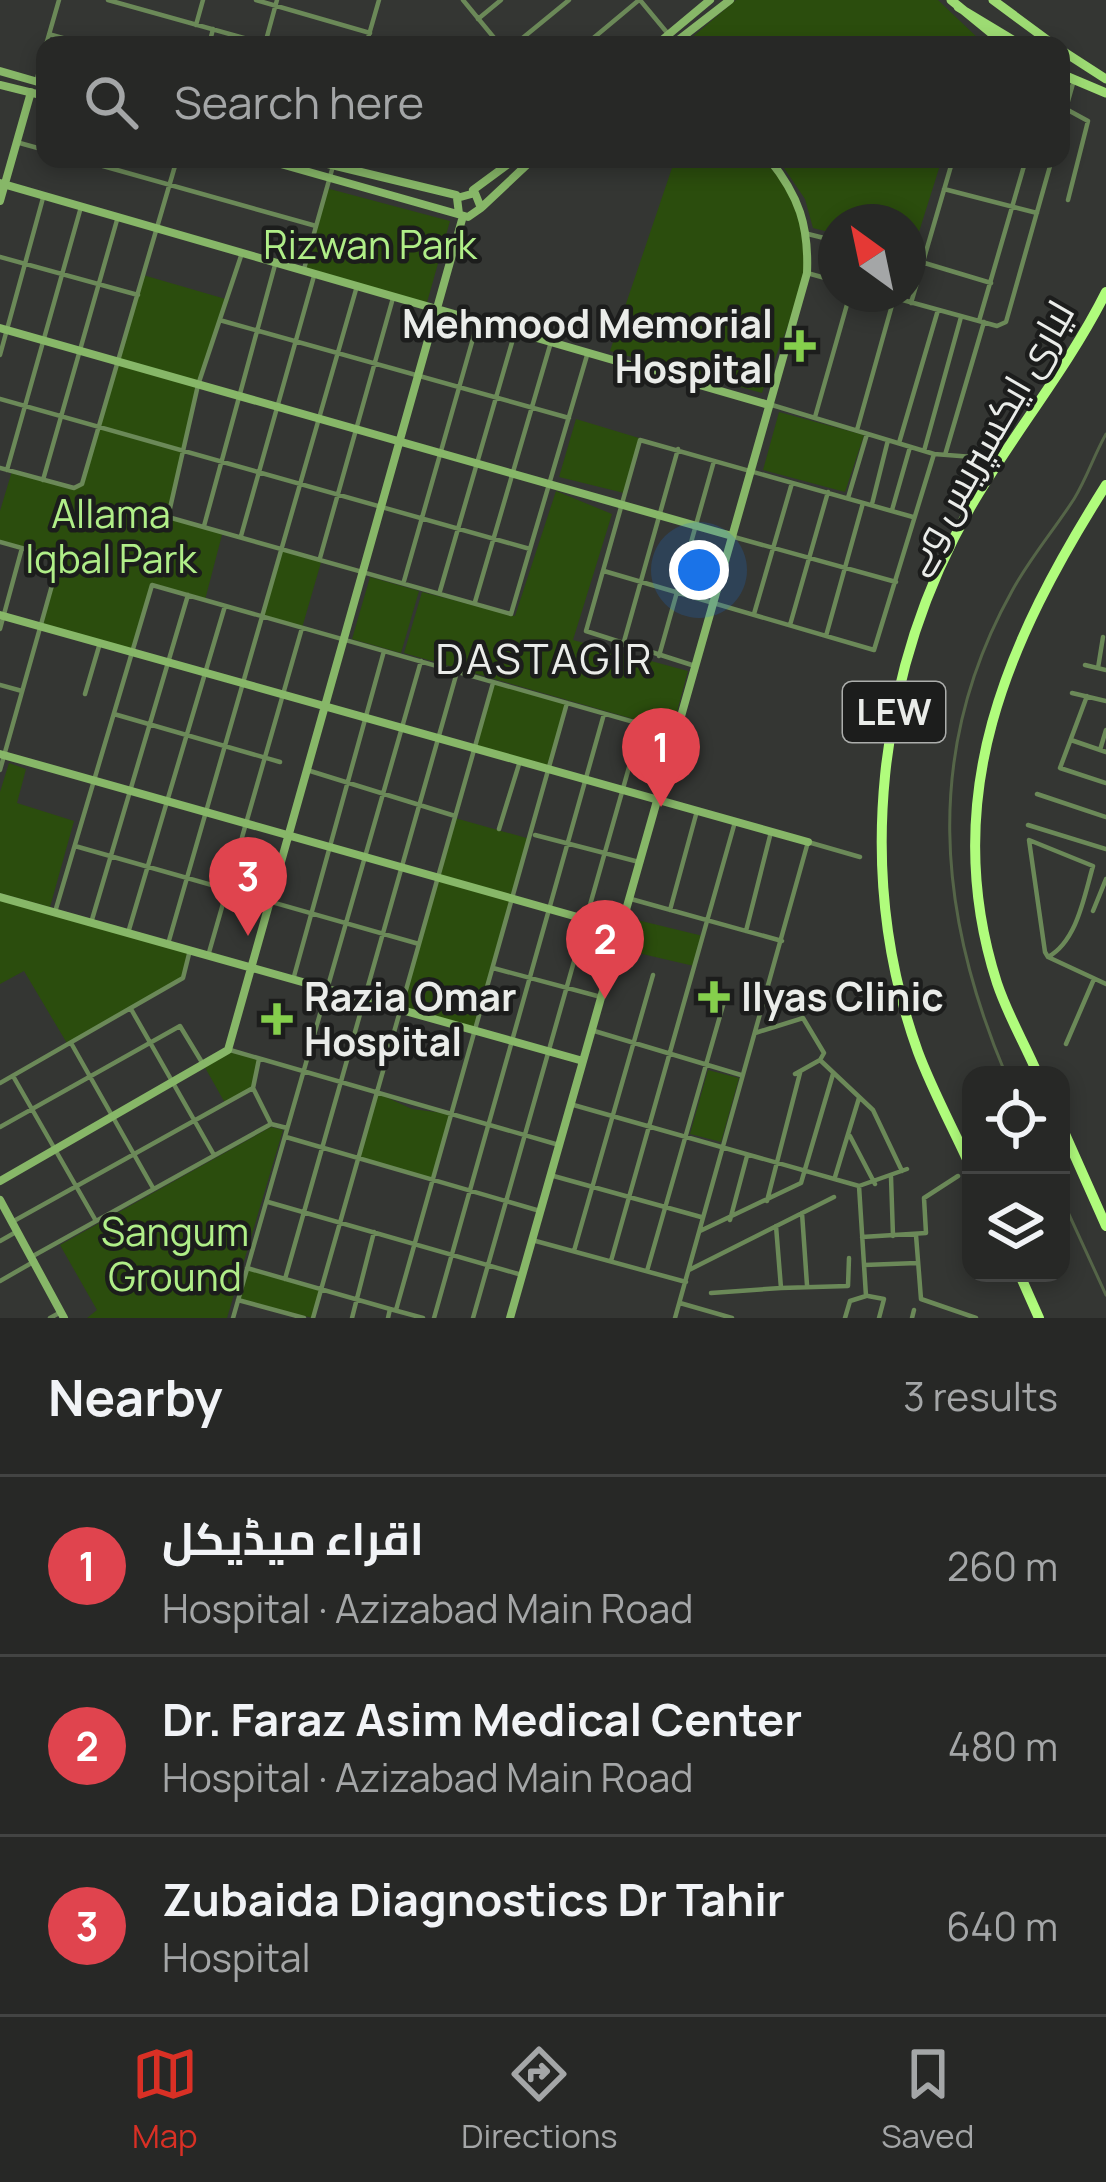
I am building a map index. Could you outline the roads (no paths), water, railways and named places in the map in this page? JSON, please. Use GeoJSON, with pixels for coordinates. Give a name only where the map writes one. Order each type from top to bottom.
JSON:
{"type":"FeatureCollection","features":[{"type":"Feature","properties":{"kind":"highway","name":"لیاری ایکسپریس وے"},"geometry":{"type":"LineString","coordinates":[[962,1148],[919,1053],[893,957],[880,839],[887,746],[904,665],[931,584],[970,508],[1106,292]]}},
{"type":"Feature","properties":{"kind":"highway","name":"LEW"},"geometry":{"type":"LineString","coordinates":[[1034,1066],[1010,1018],[987,943],[978,864],[979,786],[994,709],[1020,634],[1106,485]]}},
{"type":"Feature","properties":{"kind":"highway"},"geometry":{"type":"LineString","coordinates":[[1070,1145],[1106,1226]]}},
{"type":"Feature","properties":{"kind":"highway"},"geometry":{"type":"LineString","coordinates":[[1023,1282],[1039,1318]]}},
{"type":"Feature","properties":{"kind":"main road"},"geometry":{"type":"LineString","coordinates":[[993,0],[1041,36]]}},
{"type":"Feature","properties":{"kind":"main road"},"geometry":{"type":"LineString","coordinates":[[954,3],[994,36]]}},
{"type":"Feature","properties":{"kind":"main road"},"geometry":{"type":"LineString","coordinates":[[954,3],[1007,36]]}},
{"type":"Feature","properties":{"kind":"main road"},"geometry":{"type":"LineString","coordinates":[[1031,29],[1031,36]]}},
{"type":"Feature","properties":{"kind":"main road"},"geometry":{"type":"LineString","coordinates":[[1070,56],[1106,79]]}},
{"type":"Feature","properties":{"kind":"main road"},"geometry":{"type":"LineString","coordinates":[[1070,78],[1106,94]]}},
{"type":"Feature","properties":{"kind":"street"},"geometry":{"type":"LineString","coordinates":[[56,36],[49,34],[59,0]]}},
{"type":"Feature","properties":{"kind":"street"},"geometry":{"type":"LineString","coordinates":[[108,0],[237,36]]}},
{"type":"Feature","properties":{"kind":"street"},"geometry":{"type":"LineString","coordinates":[[196,25],[202,0]]}},
{"type":"Feature","properties":{"kind":"street"},"geometry":{"type":"LineString","coordinates":[[256,0],[370,32]]}},
{"type":"Feature","properties":{"kind":"street"},"geometry":{"type":"LineString","coordinates":[[369,36],[379,0]]}},
{"type":"Feature","properties":{"kind":"street"},"geometry":{"type":"LineString","coordinates":[[463,0],[492,36]]}},
{"type":"Feature","properties":{"kind":"street"},"geometry":{"type":"LineString","coordinates":[[478,19],[501,0]]}},
{"type":"Feature","properties":{"kind":"street"},"geometry":{"type":"LineString","coordinates":[[525,36],[568,0]]}},
{"type":"Feature","properties":{"kind":"street"},"geometry":{"type":"LineString","coordinates":[[596,36],[640,0],[667,36]]}},
{"type":"Feature","properties":{"kind":"street"},"geometry":{"type":"LineString","coordinates":[[677,36],[710,0]]}},
{"type":"Feature","properties":{"kind":"street"},"geometry":{"type":"LineString","coordinates":[[680,36],[730,0]]}},
{"type":"Feature","properties":{"kind":"street"},"geometry":{"type":"LineString","coordinates":[[269,36],[277,3]]}},
{"type":"Feature","properties":{"kind":"street"},"geometry":{"type":"LineString","coordinates":[[211,36],[213,29]]}},
{"type":"Feature","properties":{"kind":"street"},"geometry":{"type":"LineString","coordinates":[[986,36],[987,31]]}},
{"type":"Feature","properties":{"kind":"street"},"geometry":{"type":"LineString","coordinates":[[0,71],[36,82]]}},
{"type":"Feature","properties":{"kind":"street"},"geometry":{"type":"LineString","coordinates":[[1070,95],[1074,80]]}},
{"type":"Feature","properties":{"kind":"street"},"geometry":{"type":"LineString","coordinates":[[0,85],[36,93]]}},
{"type":"Feature","properties":{"kind":"street"},"geometry":{"type":"LineString","coordinates":[[0,201],[31,92]]}},
{"type":"Feature","properties":{"kind":"street"},"geometry":{"type":"LineString","coordinates":[[1068,200],[1088,121],[1070,112]]}},
{"type":"Feature","properties":{"kind":"street"},"geometry":{"type":"LineString","coordinates":[[16,142],[36,148]]}},
{"type":"Feature","properties":{"kind":"street"},"geometry":{"type":"LineString","coordinates":[[111,168],[316,226]]}},
{"type":"Feature","properties":{"kind":"street"},"geometry":{"type":"LineString","coordinates":[[81,207],[3,469],[74,488],[82,484],[174,168]]}},
{"type":"Feature","properties":{"kind":"street"},"geometry":{"type":"LineString","coordinates":[[294,168],[461,215],[481,208],[523,168]]}},
{"type":"Feature","properties":{"kind":"street"},"geometry":{"type":"LineString","coordinates":[[303,271],[332,168]]}},
{"type":"Feature","properties":{"kind":"street"},"geometry":{"type":"LineString","coordinates":[[350,168],[447,197],[471,191],[503,168]]}},
{"type":"Feature","properties":{"kind":"street"},"geometry":{"type":"LineString","coordinates":[[510,1318],[807,273],[808,234],[802,206],[775,168]]}},
{"type":"Feature","properties":{"kind":"street"},"geometry":{"type":"LineString","coordinates":[[926,248],[950,168]]}},
{"type":"Feature","properties":{"kind":"street"},"geometry":{"type":"LineString","coordinates":[[945,455],[1024,168]]}},
{"type":"Feature","properties":{"kind":"street"},"geometry":{"type":"LineString","coordinates":[[926,306],[997,326],[1006,322],[1050,168]]}},
{"type":"Feature","properties":{"kind":"street"},"geometry":{"type":"LineString","coordinates":[[2,184],[934,454],[986,458]]}},
{"type":"Feature","properties":{"kind":"street"},"geometry":{"type":"LineString","coordinates":[[944,189],[1037,213]]}},
{"type":"Feature","properties":{"kind":"street"},"geometry":{"type":"LineString","coordinates":[[471,191],[481,208]]}},
{"type":"Feature","properties":{"kind":"street"},"geometry":{"type":"LineString","coordinates":[[228,1050],[437,309],[461,215],[455,202],[460,194]]}},
{"type":"Feature","properties":{"kind":"street"},"geometry":{"type":"LineString","coordinates":[[0,355],[3,329],[44,196]]}},
{"type":"Feature","properties":{"kind":"street"},"geometry":{"type":"LineString","coordinates":[[44,480],[118,218]]}},
{"type":"Feature","properties":{"kind":"street"},"geometry":{"type":"LineString","coordinates":[[808,234],[818,236]]}},
{"type":"Feature","properties":{"kind":"street"},"geometry":{"type":"LineString","coordinates":[[242,253],[198,385],[187,452],[168,517],[513,613],[588,352]]}},
{"type":"Feature","properties":{"kind":"street"},"geometry":{"type":"LineString","coordinates":[[0,257],[137,295]]}},
{"type":"Feature","properties":{"kind":"street"},"geometry":{"type":"LineString","coordinates":[[926,262],[991,283]]}},
{"type":"Feature","properties":{"kind":"street"},"geometry":{"type":"LineString","coordinates":[[204,526],[275,263]]}},
{"type":"Feature","properties":{"kind":"street"},"geometry":{"type":"LineString","coordinates":[[807,273],[818,276]]}},
{"type":"Feature","properties":{"kind":"street"},"geometry":{"type":"LineString","coordinates":[[242,536],[315,274]]}},
{"type":"Feature","properties":{"kind":"street"},"geometry":{"type":"LineString","coordinates":[[167,944],[356,286]]}},
{"type":"Feature","properties":{"kind":"street"},"geometry":{"type":"LineString","coordinates":[[320,558],[393,297]]}},
{"type":"Feature","properties":{"kind":"street"},"geometry":{"type":"LineString","coordinates":[[899,443],[938,310]]}},
{"type":"Feature","properties":{"kind":"street"},"geometry":{"type":"LineString","coordinates":[[815,417],[845,312]]}},
{"type":"Feature","properties":{"kind":"street"},"geometry":{"type":"LineString","coordinates":[[857,430],[890,312]]}},
{"type":"Feature","properties":{"kind":"street"},"geometry":{"type":"LineString","coordinates":[[924,451],[961,316]]}},
{"type":"Feature","properties":{"kind":"street"},"geometry":{"type":"LineString","coordinates":[[223,321],[569,418]]}},
{"type":"Feature","properties":{"kind":"street"},"geometry":{"type":"LineString","coordinates":[[404,581],[478,321]]}},
{"type":"Feature","properties":{"kind":"street"},"geometry":{"type":"LineString","coordinates":[[3,329],[896,582]]}},
{"type":"Feature","properties":{"kind":"street"},"geometry":{"type":"LineString","coordinates":[[440,591],[515,332]]}},
{"type":"Feature","properties":{"kind":"street"},"geometry":{"type":"LineString","coordinates":[[475,602],[551,342]]}},
{"type":"Feature","properties":{"kind":"street"},"geometry":{"type":"LineString","coordinates":[[0,399],[530,549]]}},
{"type":"Feature","properties":{"kind":"street"},"geometry":{"type":"LineString","coordinates":[[848,498],[867,434]]}},
{"type":"Feature","properties":{"kind":"street"},"geometry":{"type":"LineString","coordinates":[[695,666],[586,631],[640,440],[913,517]]}},
{"type":"Feature","properties":{"kind":"street"},"geometry":{"type":"LineString","coordinates":[[872,504],[889,440]]}},
{"type":"Feature","properties":{"kind":"street"},"geometry":{"type":"LineString","coordinates":[[892,510],[910,446]]}},
{"type":"Feature","properties":{"kind":"street"},"geometry":{"type":"LineString","coordinates":[[623,645],[678,449]]}},
{"type":"Feature","properties":{"kind":"street"},"geometry":{"type":"LineString","coordinates":[[604,571],[869,650],[878,646],[934,454]]}},
{"type":"Feature","properties":{"kind":"street"},"geometry":{"type":"LineString","coordinates":[[659,656],[715,461]]}},
{"type":"Feature","properties":{"kind":"street"},"geometry":{"type":"LineString","coordinates":[[754,614],[792,483]]}},
{"type":"Feature","properties":{"kind":"street"},"geometry":{"type":"LineString","coordinates":[[790,625],[828,492]]}},
{"type":"Feature","properties":{"kind":"street"},"geometry":{"type":"LineString","coordinates":[[826,636],[863,502]]}},
{"type":"Feature","properties":{"kind":"street"},"geometry":{"type":"LineString","coordinates":[[0,542],[54,556],[58,564],[0,770]]}},
{"type":"Feature","properties":{"kind":"street"},"geometry":{"type":"LineString","coordinates":[[0,628],[22,548]]}},
{"type":"Feature","properties":{"kind":"street"},"geometry":{"type":"LineString","coordinates":[[55,913],[152,585],[676,734]]}},
{"type":"Feature","properties":{"kind":"street"},"geometry":{"type":"LineString","coordinates":[[91,923],[188,595]]}},
{"type":"Feature","properties":{"kind":"street"},"geometry":{"type":"LineString","coordinates":[[128,933],[225,606]]}},
{"type":"Feature","properties":{"kind":"street"},"geometry":{"type":"LineString","coordinates":[[2,615],[860,857]]}},
{"type":"Feature","properties":{"kind":"street"},"geometry":{"type":"LineString","coordinates":[[208,956],[302,628]]}},
{"type":"Feature","properties":{"kind":"street"},"geometry":{"type":"LineString","coordinates":[[1085,665],[1102,669],[1104,638],[1094,635]]}},
{"type":"Feature","properties":{"kind":"street"},"geometry":{"type":"LineString","coordinates":[[85,694],[100,643]]}},
{"type":"Feature","properties":{"kind":"street"},"geometry":{"type":"LineString","coordinates":[[293,980],[384,651]]}},
{"type":"Feature","properties":{"kind":"street"},"geometry":{"type":"LineString","coordinates":[[233,1318],[421,662]]}},
{"type":"Feature","properties":{"kind":"street"},"geometry":{"type":"LineString","coordinates":[[286,1279],[457,672]]}},
{"type":"Feature","properties":{"kind":"street"},"geometry":{"type":"LineString","coordinates":[[313,1318],[493,682]]}},
{"type":"Feature","properties":{"kind":"street"},"geometry":{"type":"LineString","coordinates":[[0,685],[22,691]]}},
{"type":"Feature","properties":{"kind":"street"},"geometry":{"type":"LineString","coordinates":[[1072,693],[1106,700]]}},
{"type":"Feature","properties":{"kind":"street"},"geometry":{"type":"LineString","coordinates":[[1087,696],[1060,768],[1106,783]]}},
{"type":"Feature","properties":{"kind":"street"},"geometry":{"type":"LineString","coordinates":[[388,1318],[414,1244],[567,703]]}},
{"type":"Feature","properties":{"kind":"street"},"geometry":{"type":"LineString","coordinates":[[113,713],[280,762]]}},
{"type":"Feature","properties":{"kind":"street"},"geometry":{"type":"LineString","coordinates":[[434,1318],[604,714]]}},
{"type":"Feature","properties":{"kind":"street"},"geometry":{"type":"LineString","coordinates":[[473,1318],[641,724]]}},
{"type":"Feature","properties":{"kind":"street"},"geometry":{"type":"LineString","coordinates":[[1071,740],[1103,751],[1106,730]]}},
{"type":"Feature","properties":{"kind":"street"},"geometry":{"type":"LineString","coordinates":[[2,754],[620,929]]}},
{"type":"Feature","properties":{"kind":"street"},"geometry":{"type":"LineString","coordinates":[[499,829],[520,761]]}},
{"type":"Feature","properties":{"kind":"street"},"geometry":{"type":"LineString","coordinates":[[307,770],[455,816]]}},
{"type":"Feature","properties":{"kind":"street"},"geometry":{"type":"LineString","coordinates":[[1037,794],[1106,817]]}},
{"type":"Feature","properties":{"kind":"street"},"geometry":{"type":"LineString","coordinates":[[670,910],[698,811]]}},
{"type":"Feature","properties":{"kind":"street"},"geometry":{"type":"LineString","coordinates":[[610,1261],[735,821]]}},
{"type":"Feature","properties":{"kind":"street"},"geometry":{"type":"LineString","coordinates":[[1028,825],[1106,849]]}},
{"type":"Feature","properties":{"kind":"street"},"geometry":{"type":"LineString","coordinates":[[746,931],[771,831]]}},
{"type":"Feature","properties":{"kind":"street"},"geometry":{"type":"LineString","coordinates":[[532,834],[639,862]]}},
{"type":"Feature","properties":{"kind":"street"},"geometry":{"type":"LineString","coordinates":[[1048,957],[1060,952],[1080,912],[1093,866],[1029,840],[1034,904],[1048,957],[1106,984]]}},
{"type":"Feature","properties":{"kind":"street"},"geometry":{"type":"LineString","coordinates":[[676,1318],[808,842]]}},
{"type":"Feature","properties":{"kind":"street"},"geometry":{"type":"LineString","coordinates":[[74,846],[419,944]]}},
{"type":"Feature","properties":{"kind":"street"},"geometry":{"type":"LineString","coordinates":[[1093,911],[1106,879]]}},
{"type":"Feature","properties":{"kind":"street"},"geometry":{"type":"LineString","coordinates":[[0,897],[583,1061]]}},
{"type":"Feature","properties":{"kind":"street"},"geometry":{"type":"LineString","coordinates":[[629,898],[782,941]]}},
{"type":"Feature","properties":{"kind":"street"},"geometry":{"type":"LineString","coordinates":[[0,1083],[183,978],[190,950]]}},
{"type":"Feature","properties":{"kind":"street"},"geometry":{"type":"LineString","coordinates":[[493,968],[601,997]]}},
{"type":"Feature","properties":{"kind":"street"},"geometry":{"type":"LineString","coordinates":[[574,1251],[653,975]]}},
{"type":"Feature","properties":{"kind":"street"},"geometry":{"type":"LineString","coordinates":[[1066,1044],[1094,979]]}},
{"type":"Feature","properties":{"kind":"street"},"geometry":{"type":"LineString","coordinates":[[647,1271],[726,995]]}},
{"type":"Feature","properties":{"kind":"street"},"geometry":{"type":"LineString","coordinates":[[130,1008],[214,1155]]}},
{"type":"Feature","properties":{"kind":"street"},"geometry":{"type":"LineString","coordinates":[[754,1034],[803,1018],[824,1053],[798,1072],[767,1201]]}},
{"type":"Feature","properties":{"kind":"street"},"geometry":{"type":"LineString","coordinates":[[0,1127],[180,1026],[202,1064]]}},
{"type":"Feature","properties":{"kind":"street"},"geometry":{"type":"LineString","coordinates":[[591,1030],[743,1076]]}},
{"type":"Feature","properties":{"kind":"street"},"geometry":{"type":"LineString","coordinates":[[70,1043],[153,1188]]}},
{"type":"Feature","properties":{"kind":"street"},"geometry":{"type":"LineString","coordinates":[[0,1180],[228,1050],[559,1145]]}},
{"type":"Feature","properties":{"kind":"street"},"geometry":{"type":"LineString","coordinates":[[259,1059],[253,1088],[272,1124]]}},
{"type":"Feature","properties":{"kind":"street"},"geometry":{"type":"LineString","coordinates":[[570,1105],[859,1186],[904,1170],[873,1110],[820,1060]]}},
{"type":"Feature","properties":{"kind":"street"},"geometry":{"type":"LineString","coordinates":[[700,1231],[801,1183],[833,1074]]}},
{"type":"Feature","properties":{"kind":"street"},"geometry":{"type":"LineString","coordinates":[[13,1076],[96,1221]]}},
{"type":"Feature","properties":{"kind":"street"},"geometry":{"type":"LineString","coordinates":[[0,1241],[76,1185],[253,1088]]}},
{"type":"Feature","properties":{"kind":"street"},"geometry":{"type":"LineString","coordinates":[[835,1177],[859,1099]]}},
{"type":"Feature","properties":{"kind":"street"},"geometry":{"type":"LineString","coordinates":[[0,1281],[153,1188],[272,1124],[287,1128]]}},
{"type":"Feature","properties":{"kind":"street"},"geometry":{"type":"LineString","coordinates":[[849,1134],[875,1184]]}},
{"type":"Feature","properties":{"kind":"street"},"geometry":{"type":"LineString","coordinates":[[284,1137],[540,1211]]}},
{"type":"Feature","properties":{"kind":"street"},"geometry":{"type":"LineString","coordinates":[[730,1220],[747,1156]]}},
{"type":"Feature","properties":{"kind":"street"},"geometry":{"type":"LineString","coordinates":[[550,1174],[704,1218]]}},
{"type":"Feature","properties":{"kind":"street"},"geometry":{"type":"LineString","coordinates":[[862,1237],[926,1233],[925,1195],[958,1176]]}},
{"type":"Feature","properties":{"kind":"street"},"geometry":{"type":"LineString","coordinates":[[891,1177],[893,1236]]}},
{"type":"Feature","properties":{"kind":"street"},"geometry":{"type":"LineString","coordinates":[[859,1186],[866,1296]]}},
{"type":"Feature","properties":{"kind":"street"},"geometry":{"type":"LineString","coordinates":[[688,1270],[834,1197]]}},
{"type":"Feature","properties":{"kind":"street"},"geometry":{"type":"LineString","coordinates":[[0,1200],[62,1315],[50,1318]]}},
{"type":"Feature","properties":{"kind":"street"},"geometry":{"type":"LineString","coordinates":[[266,1201],[522,1275]]}},
{"type":"Feature","properties":{"kind":"street"},"geometry":{"type":"LineString","coordinates":[[802,1213],[807,1287]]}},
{"type":"Feature","properties":{"kind":"street"},"geometry":{"type":"LineString","coordinates":[[776,1226],[781,1288]]}},
{"type":"Feature","properties":{"kind":"street"},"geometry":{"type":"LineString","coordinates":[[352,1318],[374,1232]]}},
{"type":"Feature","properties":{"kind":"street"},"geometry":{"type":"LineString","coordinates":[[916,1235],[920,1299],[976,1318]]}},
{"type":"Feature","properties":{"kind":"street"},"geometry":{"type":"LineString","coordinates":[[532,1240],[686,1282]]}},
{"type":"Feature","properties":{"kind":"street"},"geometry":{"type":"LineString","coordinates":[[711,1293],[848,1286],[849,1258]]}},
{"type":"Feature","properties":{"kind":"street"},"geometry":{"type":"LineString","coordinates":[[864,1265],[917,1263]]}},
{"type":"Feature","properties":{"kind":"street"},"geometry":{"type":"LineString","coordinates":[[247,1268],[423,1318]]}},
{"type":"Feature","properties":{"kind":"street"},"geometry":{"type":"LineString","coordinates":[[845,1318],[850,1301],[866,1296],[884,1299],[879,1318]]}},
{"type":"Feature","properties":{"kind":"street"},"geometry":{"type":"LineString","coordinates":[[238,1300],[275,1314],[304,1318]]}},
{"type":"Feature","properties":{"kind":"street"},"geometry":{"type":"LineString","coordinates":[[680,1303],[732,1318]]}},
{"type":"Feature","properties":{"kind":"waterway"},"geometry":{"type":"LineString","coordinates":[[1003,1066],[965,953],[954,892],[953,771],[964,711],[983,651],[1012,591],[1074,499],[1106,434]]}},
{"type":"Feature","properties":{"kind":"waterway"},"geometry":{"type":"LineString","coordinates":[[1070,1217],[1106,1295]]}},
{"type":"Feature","properties":{"kind":"place","name":"Mehmood Memorial Hospital"},"geometry":{"type":"Point","coordinates":[800,346]}},
{"type":"Feature","properties":{"kind":"place","name":"اقراء میڈیکل"},"geometry":{"type":"Point","coordinates":[661,807]}},
{"type":"Feature","properties":{"kind":"place","name":"Zubaida Diagnostics Dr Tahir"},"geometry":{"type":"Point","coordinates":[248,936]}},
{"type":"Feature","properties":{"kind":"place","name":"Ilyas Clinic"},"geometry":{"type":"Point","coordinates":[714,997]}},
{"type":"Feature","properties":{"kind":"place","name":"Dr. Faraz Asim Medical Center"},"geometry":{"type":"Point","coordinates":[605,999]}},
{"type":"Feature","properties":{"kind":"place","name":"Razia Omar Hospital"},"geometry":{"type":"Point","coordinates":[277,1019]}},
{"type":"Feature","properties":{"kind":"district","name":"DASTAGIR"},"geometry":{"type":"Point","coordinates":[545,659]}},
{"type":"Feature","properties":{"kind":"park label","name":"Rizwan Park"},"geometry":{"type":"Point","coordinates":[370,245]}},
{"type":"Feature","properties":{"kind":"park label","name":"Allama Iqbal Park"},"geometry":{"type":"Point","coordinates":[111,536]}},
{"type":"Feature","properties":{"kind":"park label","name":"Sangum Ground"},"geometry":{"type":"Point","coordinates":[175,1254]}}]}
